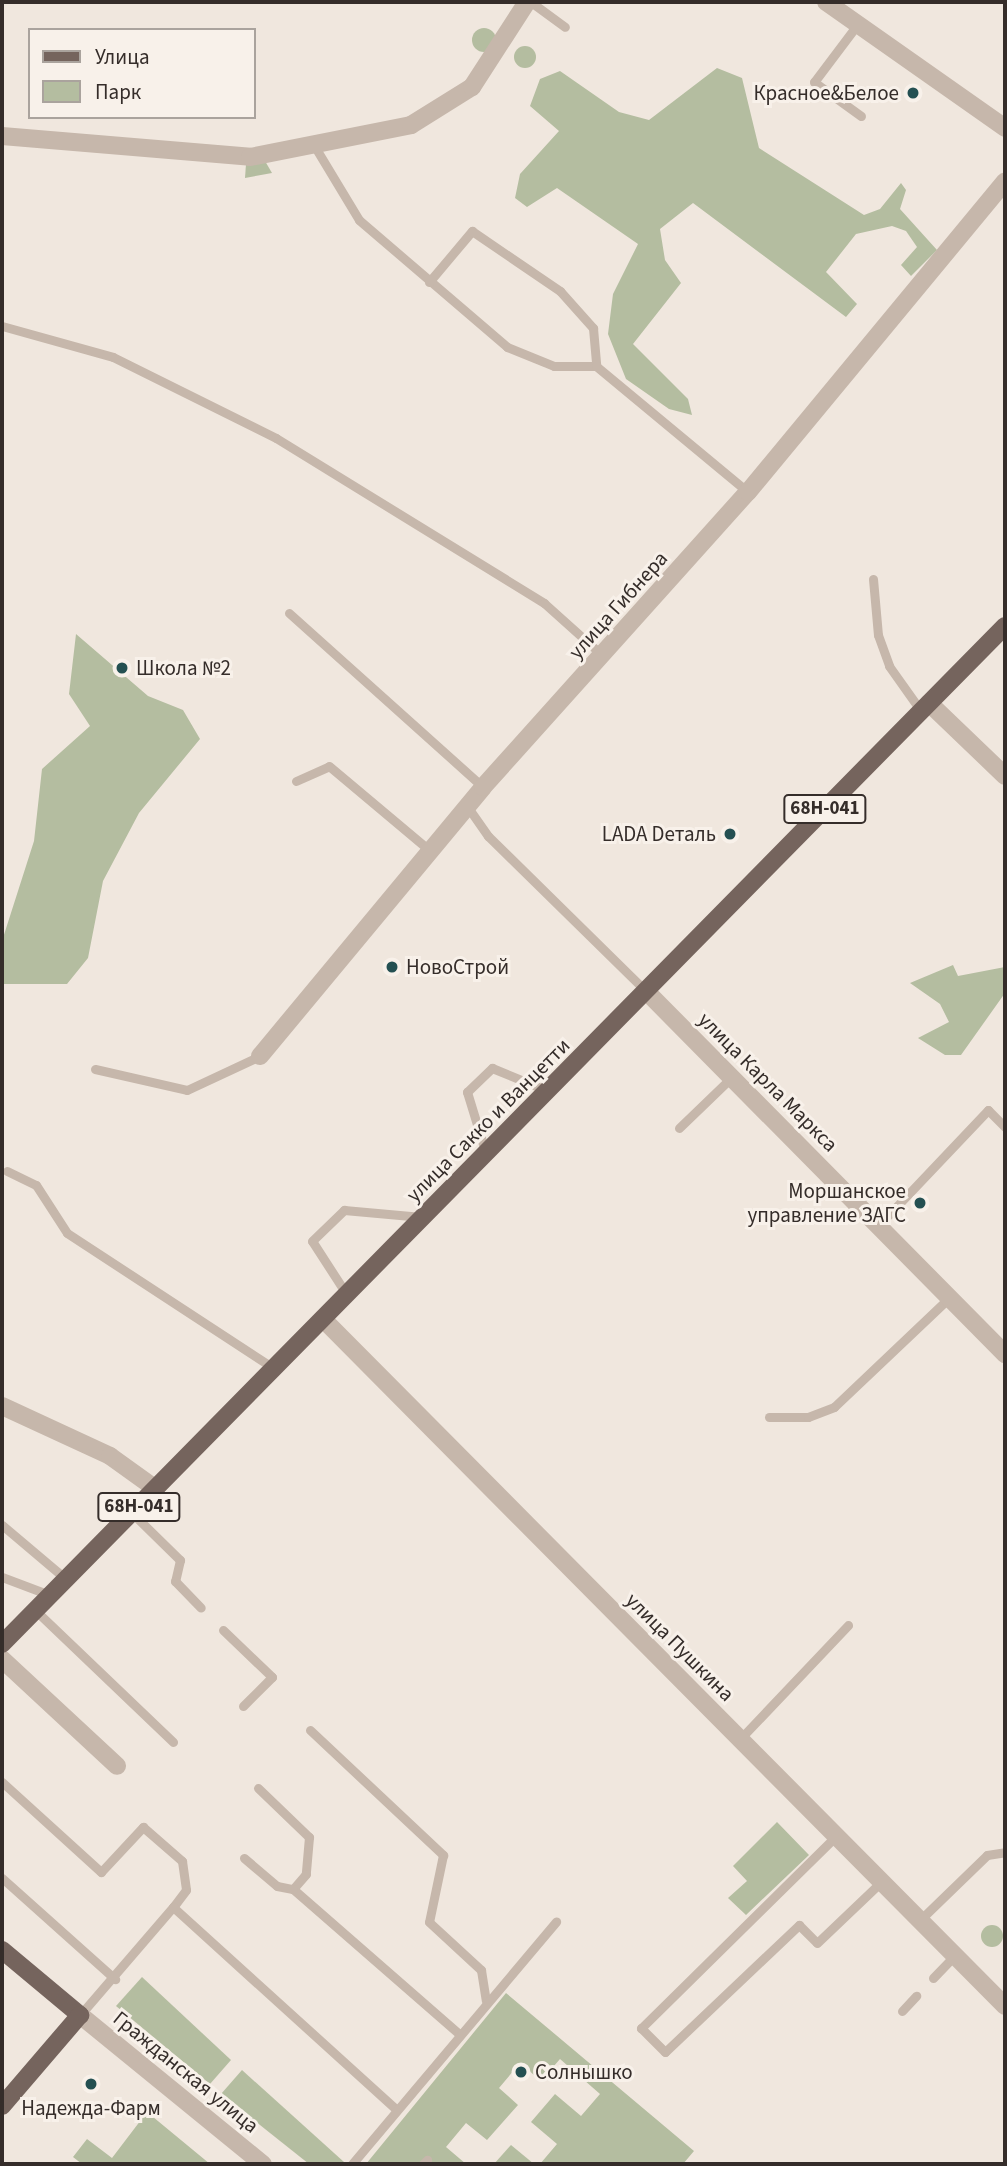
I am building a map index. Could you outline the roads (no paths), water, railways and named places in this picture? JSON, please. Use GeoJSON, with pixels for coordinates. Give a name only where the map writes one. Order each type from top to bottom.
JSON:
{"type":"FeatureCollection","features":[{"type":"Feature","properties":{"kind":"main road","name":"улица Сакко и Ванцетти"},"geometry":{"type":"LineString","coordinates":[[2,1644],[1005,626]]}},
{"type":"Feature","properties":{"kind":"main road"},"geometry":{"type":"LineString","coordinates":[[2,1950],[80,2015],[2,2106]]}},
{"type":"Feature","properties":{"kind":"street"},"geometry":{"type":"LineString","coordinates":[[2,136],[187,156],[250,158],[411,125],[442,109],[472,87],[529,2]]}},
{"type":"Feature","properties":{"kind":"street"},"geometry":{"type":"LineString","coordinates":[[826,2],[1005,128]]}},
{"type":"Feature","properties":{"kind":"street","name":"улица Гибнера"},"geometry":{"type":"LineString","coordinates":[[260,1055],[483,787],[604,657],[748,492],[1005,181]]}},
{"type":"Feature","properties":{"kind":"street"},"geometry":{"type":"LineString","coordinates":[[925,707],[1005,776]]}},
{"type":"Feature","properties":{"kind":"street","name":"улица Карла Маркса"},"geometry":{"type":"LineString","coordinates":[[646,991],[1005,1354]]}},
{"type":"Feature","properties":{"kind":"street","name":"улица Пушкина"},"geometry":{"type":"LineString","coordinates":[[323,1319],[1005,2006]]}},
{"type":"Feature","properties":{"kind":"street"},"geometry":{"type":"LineString","coordinates":[[2,1406],[110,1456],[156,1489]]}},
{"type":"Feature","properties":{"kind":"street"},"geometry":{"type":"LineString","coordinates":[[2,1659],[117,1766]]}},
{"type":"Feature","properties":{"kind":"street","name":"Гражданская улица"},"geometry":{"type":"LineString","coordinates":[[80,2015],[263,2164]]}},
{"type":"Feature","properties":{"kind":"lane"},"geometry":{"type":"LineString","coordinates":[[529,2],[565,27]]}},
{"type":"Feature","properties":{"kind":"lane"},"geometry":{"type":"LineString","coordinates":[[857,25],[814,82],[861,116]]}},
{"type":"Feature","properties":{"kind":"lane"},"geometry":{"type":"LineString","coordinates":[[315,146],[359,220],[507,347],[555,366],[596,366],[748,492]]}},
{"type":"Feature","properties":{"kind":"lane"},"geometry":{"type":"LineString","coordinates":[[429,282],[472,231],[560,291],[593,328],[596,366]]}},
{"type":"Feature","properties":{"kind":"lane"},"geometry":{"type":"LineString","coordinates":[[2,326],[113,357],[276,438],[544,603],[604,657]]}},
{"type":"Feature","properties":{"kind":"lane"},"geometry":{"type":"LineString","coordinates":[[873,579],[877,635],[889,667],[925,707]]}},
{"type":"Feature","properties":{"kind":"lane"},"geometry":{"type":"LineString","coordinates":[[289,613],[483,787]]}},
{"type":"Feature","properties":{"kind":"lane"},"geometry":{"type":"LineString","coordinates":[[296,781],[329,766],[429,850]]}},
{"type":"Feature","properties":{"kind":"lane"},"geometry":{"type":"LineString","coordinates":[[467,806],[488,836],[646,991]]}},
{"type":"Feature","properties":{"kind":"lane"},"geometry":{"type":"LineString","coordinates":[[95,1069],[187,1090],[260,1055]]}},
{"type":"Feature","properties":{"kind":"lane"},"geometry":{"type":"LineString","coordinates":[[486,1154],[467,1092],[492,1068],[548,1091]]}},
{"type":"Feature","properties":{"kind":"lane"},"geometry":{"type":"LineString","coordinates":[[679,1128],[732,1078]]}},
{"type":"Feature","properties":{"kind":"lane"},"geometry":{"type":"LineString","coordinates":[[878,1226],[988,1110],[1005,1127]]}},
{"type":"Feature","properties":{"kind":"lane"},"geometry":{"type":"LineString","coordinates":[[7,1171],[36,1185],[67,1233],[275,1369]]}},
{"type":"Feature","properties":{"kind":"lane"},"geometry":{"type":"LineString","coordinates":[[347,1294],[312,1241],[344,1210],[424,1217]]}},
{"type":"Feature","properties":{"kind":"lane"},"geometry":{"type":"LineString","coordinates":[[769,1417],[807,1417],[834,1407],[950,1297]]}},
{"type":"Feature","properties":{"kind":"lane"},"geometry":{"type":"LineString","coordinates":[[132,1514],[180,1560],[175,1581],[201,1608]]}},
{"type":"Feature","properties":{"kind":"lane"},"geometry":{"type":"LineString","coordinates":[[2,1525],[66,1579]]}},
{"type":"Feature","properties":{"kind":"lane"},"geometry":{"type":"LineString","coordinates":[[2,1577],[50,1595]]}},
{"type":"Feature","properties":{"kind":"lane"},"geometry":{"type":"LineString","coordinates":[[34,1610],[173,1742]]}},
{"type":"Feature","properties":{"kind":"lane"},"geometry":{"type":"LineString","coordinates":[[740,1739],[848,1625]]}},
{"type":"Feature","properties":{"kind":"lane"},"geometry":{"type":"LineString","coordinates":[[223,1630],[272,1677],[243,1706]]}},
{"type":"Feature","properties":{"kind":"lane"},"geometry":{"type":"LineString","coordinates":[[310,1730],[443,1855],[429,1922],[481,1970],[486,2001]]}},
{"type":"Feature","properties":{"kind":"lane"},"geometry":{"type":"LineString","coordinates":[[2,1782],[101,1872],[143,1828],[181,1861],[186,1890],[115,1979],[80,2015]]}},
{"type":"Feature","properties":{"kind":"lane"},"geometry":{"type":"LineString","coordinates":[[258,1788],[309,1837],[306,1874],[293,1889]]}},
{"type":"Feature","properties":{"kind":"lane"},"geometry":{"type":"LineString","coordinates":[[836,1836],[641,2028],[665,2052],[799,1925],[817,1943],[881,1882]]}},
{"type":"Feature","properties":{"kind":"lane"},"geometry":{"type":"LineString","coordinates":[[920,1920],[987,1855],[1005,1852]]}},
{"type":"Feature","properties":{"kind":"lane"},"geometry":{"type":"LineString","coordinates":[[244,1858],[277,1886],[293,1889],[459,2034]]}},
{"type":"Feature","properties":{"kind":"lane"},"geometry":{"type":"LineString","coordinates":[[2,1878],[115,1979]]}},
{"type":"Feature","properties":{"kind":"lane"},"geometry":{"type":"LineString","coordinates":[[173,1907],[397,2110]]}},
{"type":"Feature","properties":{"kind":"lane"},"geometry":{"type":"LineString","coordinates":[[352,2164],[486,2001],[556,1922]]}},
{"type":"Feature","properties":{"kind":"lane"},"geometry":{"type":"LineString","coordinates":[[933,1978],[955,1955]]}},
{"type":"Feature","properties":{"kind":"lane"},"geometry":{"type":"LineString","coordinates":[[902,2011],[916,1996]]}},
{"type":"Feature","properties":{"kind":"place","name":"Красное&Белое"},"geometry":{"type":"Point","coordinates":[913,93]}},
{"type":"Feature","properties":{"kind":"place","name":"Школа №2"},"geometry":{"type":"Point","coordinates":[122,668]}},
{"type":"Feature","properties":{"kind":"place","name":"LADA Dеталь"},"geometry":{"type":"Point","coordinates":[730,834]}},
{"type":"Feature","properties":{"kind":"place","name":"НовоСтрой"},"geometry":{"type":"Point","coordinates":[392,967]}},
{"type":"Feature","properties":{"kind":"place","name":"Моршанское управление ЗАГС"},"geometry":{"type":"Point","coordinates":[920,1203]}},
{"type":"Feature","properties":{"kind":"place","name":"Солнышко"},"geometry":{"type":"Point","coordinates":[521,2072]}},
{"type":"Feature","properties":{"kind":"place","name":"Надежда-Фарм"},"geometry":{"type":"Point","coordinates":[91,2084]}}]}
